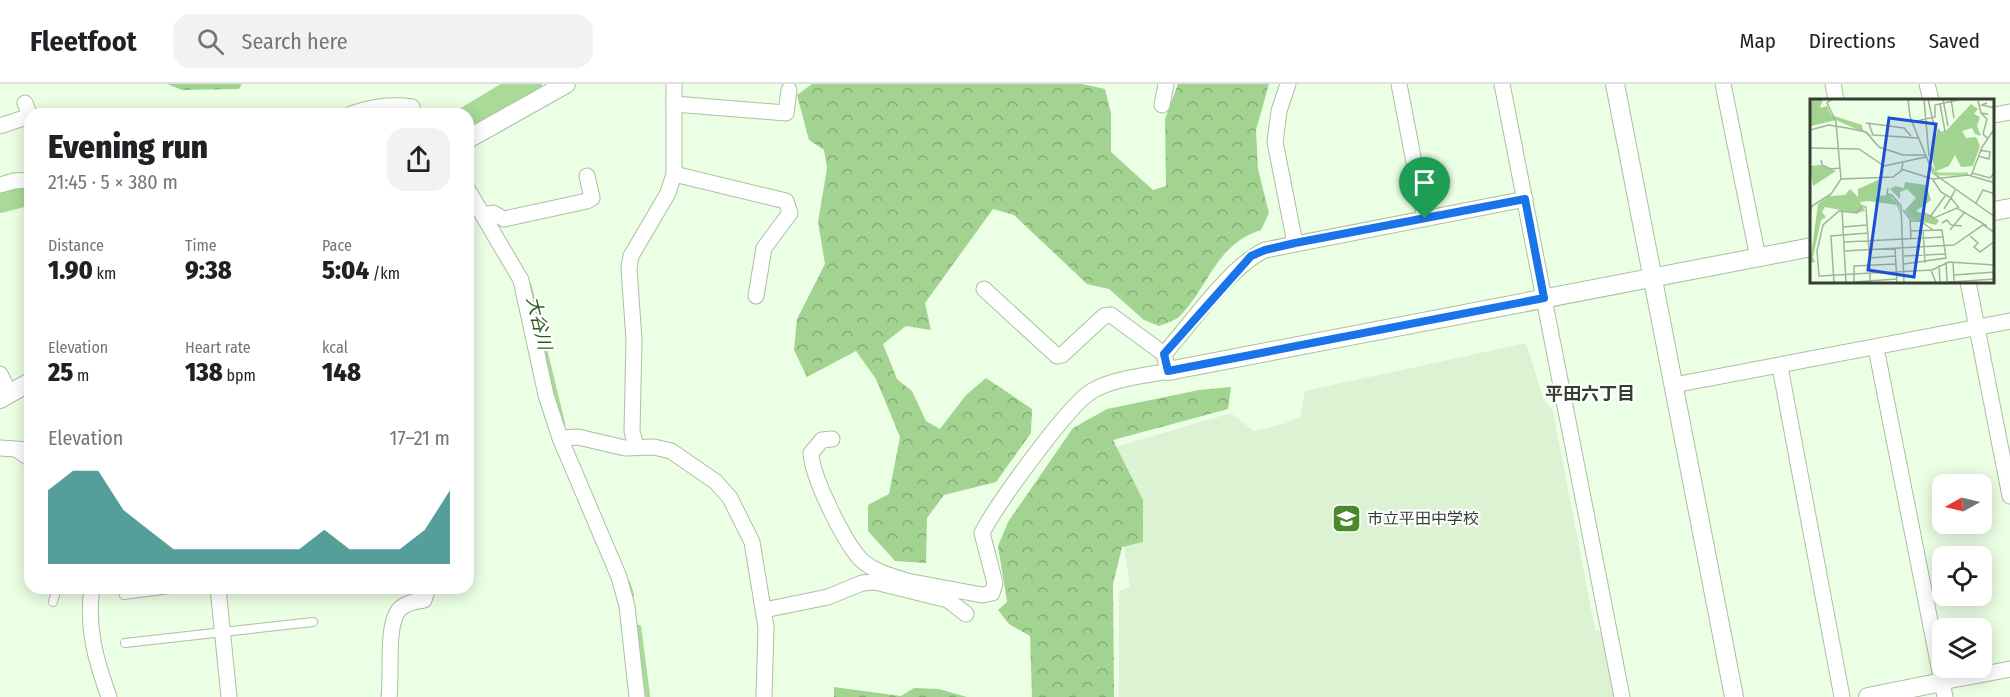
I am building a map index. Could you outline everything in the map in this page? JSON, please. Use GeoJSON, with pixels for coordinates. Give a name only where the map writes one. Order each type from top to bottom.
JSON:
{"type":"FeatureCollection","features":[{"type":"Feature","properties":{"kind":"street"},"geometry":{"type":"LineString","coordinates":[[474,136],[566,84]]}},
{"type":"Feature","properties":{"kind":"street"},"geometry":{"type":"LineString","coordinates":[[636,447],[632,431],[634,340],[629,268],[631,256],[668,193],[674,174],[676,144],[674,84]]}},
{"type":"Feature","properties":{"kind":"street"},"geometry":{"type":"LineString","coordinates":[[1162,105],[1166,84]]}},
{"type":"Feature","properties":{"kind":"street"},"geometry":{"type":"LineString","coordinates":[[1288,84],[1278,111],[1275,142],[1295,243]]}},
{"type":"Feature","properties":{"kind":"street"},"geometry":{"type":"LineString","coordinates":[[1399,84],[1425,219]]}},
{"type":"Feature","properties":{"kind":"street"},"geometry":{"type":"LineString","coordinates":[[1502,84],[1622,697]]}},
{"type":"Feature","properties":{"kind":"street"},"geometry":{"type":"LineString","coordinates":[[1615,84],[1734,697]]}},
{"type":"Feature","properties":{"kind":"street"},"geometry":{"type":"LineString","coordinates":[[1723,84],[1758,258]]}},
{"type":"Feature","properties":{"kind":"street"},"geometry":{"type":"LineString","coordinates":[[1833,84],[1836,99]]}},
{"type":"Feature","properties":{"kind":"street"},"geometry":{"type":"LineString","coordinates":[[1927,84],[1930,99]]}},
{"type":"Feature","properties":{"kind":"street"},"geometry":{"type":"LineString","coordinates":[[674,104],[786,113],[789,90]]}},
{"type":"Feature","properties":{"kind":"street"},"geometry":{"type":"LineString","coordinates":[[25,103],[27,108]]}},
{"type":"Feature","properties":{"kind":"street"},"geometry":{"type":"LineString","coordinates":[[374,108],[401,105],[412,108]]}},
{"type":"Feature","properties":{"kind":"street"},"geometry":{"type":"LineString","coordinates":[[1995,115],[2010,112]]}},
{"type":"Feature","properties":{"kind":"street"},"geometry":{"type":"LineString","coordinates":[[0,126],[24,118]]}},
{"type":"Feature","properties":{"kind":"street"},"geometry":{"type":"LineString","coordinates":[[674,174],[786,201],[790,213],[764,248],[756,296]]}},
{"type":"Feature","properties":{"kind":"street"},"geometry":{"type":"LineString","coordinates":[[483,215],[493,213],[504,219],[587,201],[592,198],[587,176]]}},
{"type":"Feature","properties":{"kind":"street"},"geometry":{"type":"LineString","coordinates":[[0,185],[24,180]]}},
{"type":"Feature","properties":{"kind":"street"},"geometry":{"type":"LineString","coordinates":[[474,199],[521,280],[546,395],[560,438],[619,577],[627,606],[637,697]]}},
{"type":"Feature","properties":{"kind":"street"},"geometry":{"type":"LineString","coordinates":[[1166,363],[1251,256],[1295,243],[1525,199]]}},
{"type":"Feature","properties":{"kind":"street"},"geometry":{"type":"LineString","coordinates":[[1995,211],[2010,208]]}},
{"type":"Feature","properties":{"kind":"street"},"geometry":{"type":"LineString","coordinates":[[764,610],[828,597],[862,583],[875,582],[982,595],[992,593],[995,583],[982,533],[1048,438],[1074,407],[1092,391],[1166,363],[1653,279],[1810,247]]}},
{"type":"Feature","properties":{"kind":"street"},"geometry":{"type":"LineString","coordinates":[[1968,284],[2010,496]]}},
{"type":"Feature","properties":{"kind":"street"},"geometry":{"type":"LineString","coordinates":[[984,289],[1057,356],[1062,355],[1104,316],[1111,315],[1166,363]]}},
{"type":"Feature","properties":{"kind":"street"},"geometry":{"type":"LineString","coordinates":[[1674,385],[1780,367],[2010,321]]}},
{"type":"Feature","properties":{"kind":"street"},"geometry":{"type":"LineString","coordinates":[[1876,348],[1944,689]]}},
{"type":"Feature","properties":{"kind":"street"},"geometry":{"type":"LineString","coordinates":[[1780,367],[1842,697]]}},
{"type":"Feature","properties":{"kind":"street"},"geometry":{"type":"LineString","coordinates":[[0,374],[5,396],[24,385]]}},
{"type":"Feature","properties":{"kind":"street"},"geometry":{"type":"LineString","coordinates":[[560,438],[578,437],[625,448],[654,447],[671,452],[716,482],[730,498],[752,542],[764,610],[767,643],[764,697]]}},
{"type":"Feature","properties":{"kind":"street"},"geometry":{"type":"LineString","coordinates":[[832,439],[822,440],[811,453],[811,466],[817,482],[856,554],[871,567],[906,585],[948,600],[966,614]]}},
{"type":"Feature","properties":{"kind":"street"},"geometry":{"type":"LineString","coordinates":[[6,448],[24,450]]}},
{"type":"Feature","properties":{"kind":"street"},"geometry":{"type":"LineString","coordinates":[[92,594],[91,628],[94,655],[109,697]]}},
{"type":"Feature","properties":{"kind":"street"},"geometry":{"type":"LineString","coordinates":[[219,594],[229,697]]}},
{"type":"Feature","properties":{"kind":"street"},"geometry":{"type":"LineString","coordinates":[[389,697],[392,624],[399,609],[411,602],[424,600],[426,594]]}},
{"type":"Feature","properties":{"kind":"street"},"geometry":{"type":"LineString","coordinates":[[1868,697],[1944,689],[2010,669]]}},
{"type":"Feature","properties":{"kind":"lane"},"geometry":{"type":"LineString","coordinates":[[6,448],[24,458]]}},
{"type":"Feature","properties":{"kind":"lane"},"geometry":{"type":"LineString","coordinates":[[53,602],[55,594]]}},
{"type":"Feature","properties":{"kind":"lane"},"geometry":{"type":"LineString","coordinates":[[124,595],[132,594]]}},
{"type":"Feature","properties":{"kind":"lane"},"geometry":{"type":"LineString","coordinates":[[125,642],[313,622]]}},
{"type":"Feature","properties":{"kind":"shaded area","name":"市立平田中学校"},"geometry":{"type":"Polygon","coordinates":[[[1526,343],[1544,400],[1553,411],[1595,630],[1602,631],[1614,697],[1119,697],[1119,591],[1130,587],[1109,449],[1231,413],[1254,431],[1284,424],[1300,417],[1305,391],[1526,343]]]}},
{"type":"Feature","properties":{"kind":"green space"},"geometry":{"type":"Polygon","coordinates":[[[167,84],[242,84],[239,89],[182,90],[167,84]]]}},
{"type":"Feature","properties":{"kind":"green space"},"geometry":{"type":"Polygon","coordinates":[[[812,84],[1082,84],[1105,89],[1111,113],[1111,152],[1153,190],[1166,186],[1165,119],[1178,84],[1269,84],[1256,130],[1258,169],[1269,213],[1261,230],[1246,236],[1223,255],[1178,318],[1159,326],[1144,320],[1109,289],[1087,284],[1014,215],[993,209],[925,303],[931,330],[906,326],[883,344],[897,379],[912,391],[926,421],[940,429],[966,395],[986,378],[1032,409],[1031,433],[996,482],[944,495],[927,518],[926,563],[895,561],[868,531],[868,505],[889,494],[900,437],[876,379],[856,351],[807,377],[794,350],[797,319],[825,264],[818,222],[827,168],[824,150],[809,140],[797,95],[812,84]]]}},
{"type":"Feature","properties":{"kind":"green space"},"geometry":{"type":"Polygon","coordinates":[[[1231,387],[1228,409],[1113,440],[1143,500],[1143,542],[1122,547],[1113,584],[1114,697],[1032,697],[1030,636],[1009,624],[998,610],[1007,602],[998,546],[1008,522],[1073,428],[1107,409],[1199,390],[1231,387]]]}},
{"type":"Feature","properties":{"kind":"green space"},"geometry":{"type":"Polygon","coordinates":[[[834,687],[901,696],[914,688],[939,689],[967,697],[834,697],[834,687]]]}},
{"type":"Feature","properties":{"kind":"waterway"},"geometry":{"type":"LineString","coordinates":[[474,116],[528,84]]}},
{"type":"Feature","properties":{"kind":"waterway"},"geometry":{"type":"LineString","coordinates":[[0,199],[24,193]]}},
{"type":"Feature","properties":{"kind":"waterway","name":"大谷川"},"geometry":{"type":"LineString","coordinates":[[529,284],[563,424]]}},
{"type":"Feature","properties":{"kind":"waterway","name":"大谷川"},"geometry":{"type":"LineString","coordinates":[[628,583],[632,595]]}},
{"type":"Feature","properties":{"kind":"waterway","name":"大谷川"},"geometry":{"type":"LineString","coordinates":[[639,627],[648,697]]}},
{"type":"Feature","properties":{"kind":"place","name":"市立平田中学校"},"geometry":{"type":"Point","coordinates":[1346,518]}},
{"type":"Feature","properties":{"kind":"district","name":"平田六丁目"},"geometry":{"type":"Point","coordinates":[1590,394]}},
{"type":"Feature","properties":{"kind":"route"},"geometry":{"type":"LineString","coordinates":[[1525,199],[1544,298],[1168,371],[1164,354],[1251,256],[1265,250],[1425,219],[1525,199]]}}]}
